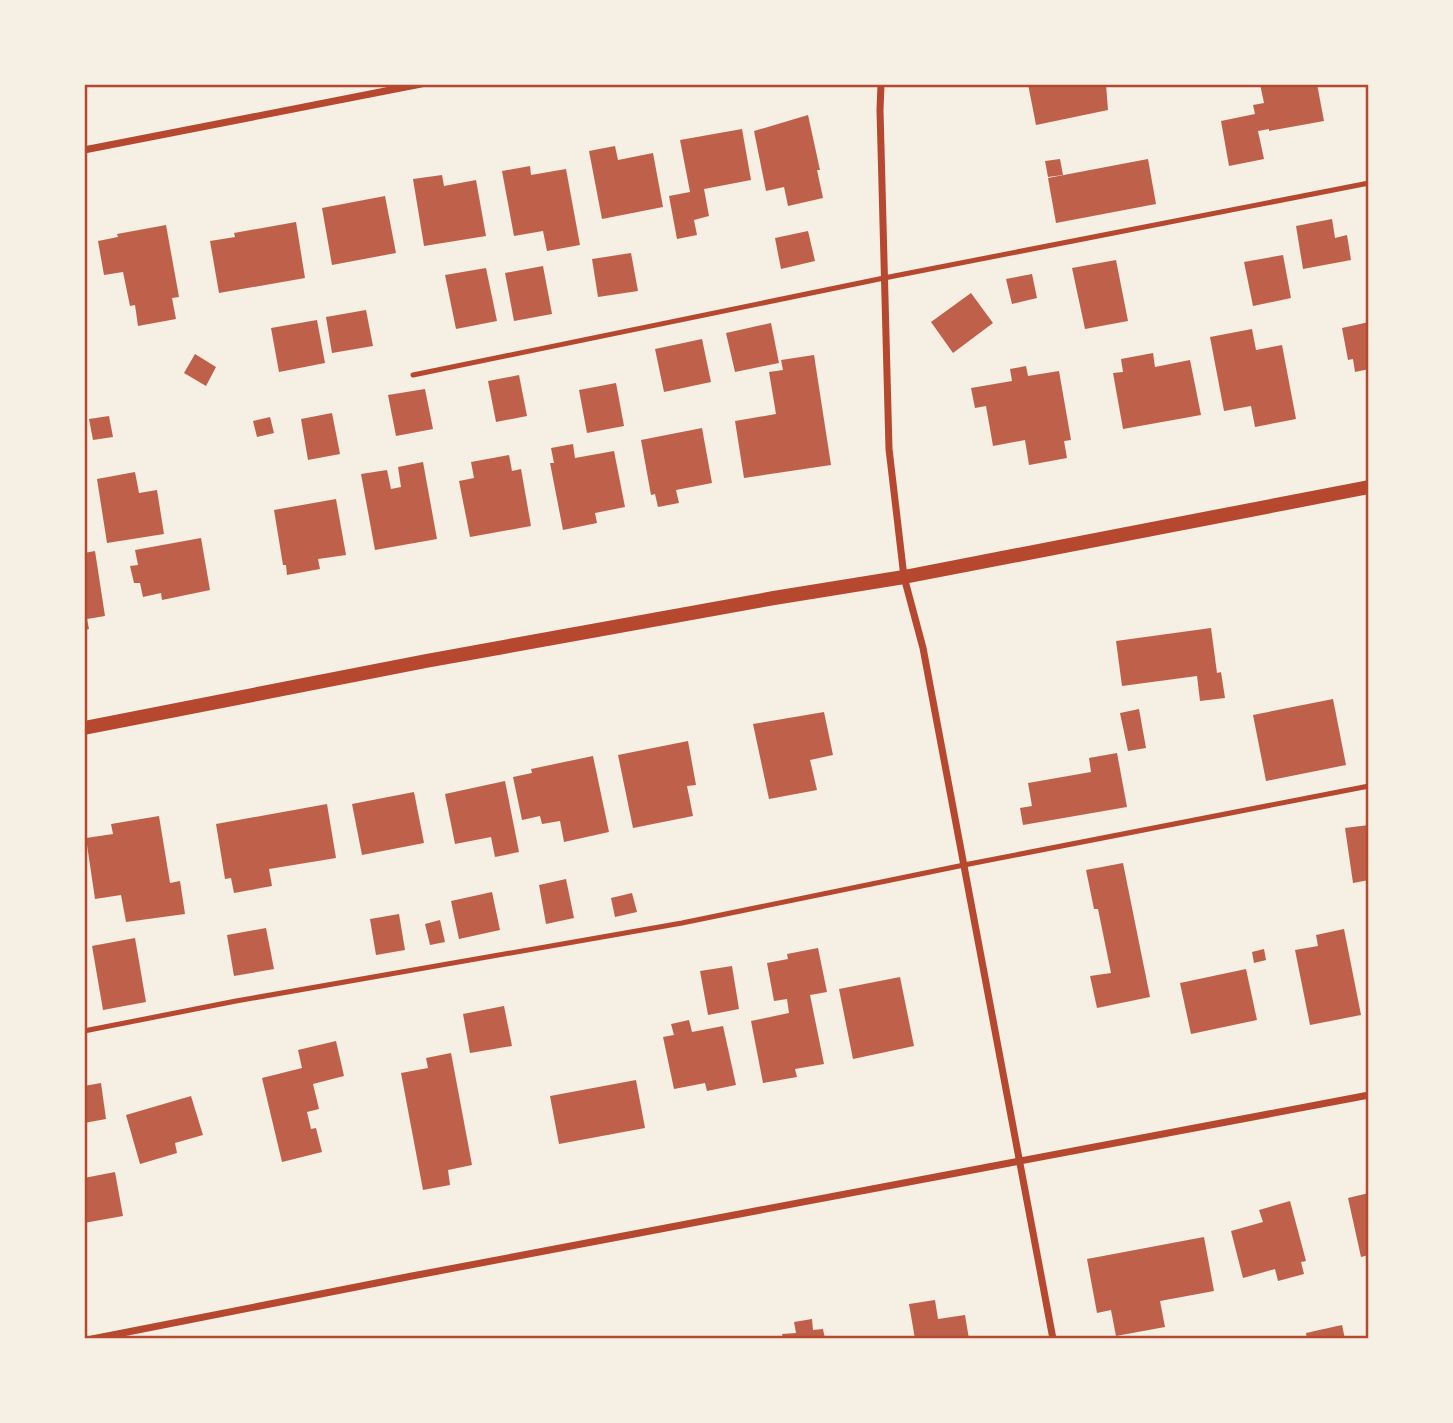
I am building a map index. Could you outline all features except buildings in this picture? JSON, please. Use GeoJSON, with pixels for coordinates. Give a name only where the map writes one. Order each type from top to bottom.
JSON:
{"type":"FeatureCollection","features":[{"type":"Feature","properties":{"kind":"main road"},"geometry":{"type":"LineString","coordinates":[[84,728],[453,656],[904,577],[1369,487]]}},
{"type":"Feature","properties":{"kind":"street"},"geometry":{"type":"LineString","coordinates":[[84,150],[421,84]]}},
{"type":"Feature","properties":{"kind":"street"},"geometry":{"type":"LineString","coordinates":[[881,84],[889,449],[904,577],[923,648],[1053,1339]]}},
{"type":"Feature","properties":{"kind":"street"},"geometry":{"type":"LineString","coordinates":[[92,1339],[439,1270],[1369,1095]]}},
{"type":"Feature","properties":{"kind":"lane"},"geometry":{"type":"LineString","coordinates":[[413,375],[884,278],[1369,183]]}},
{"type":"Feature","properties":{"kind":"lane"},"geometry":{"type":"LineString","coordinates":[[84,1031],[236,1001],[682,923],[1369,786]]}}]}
